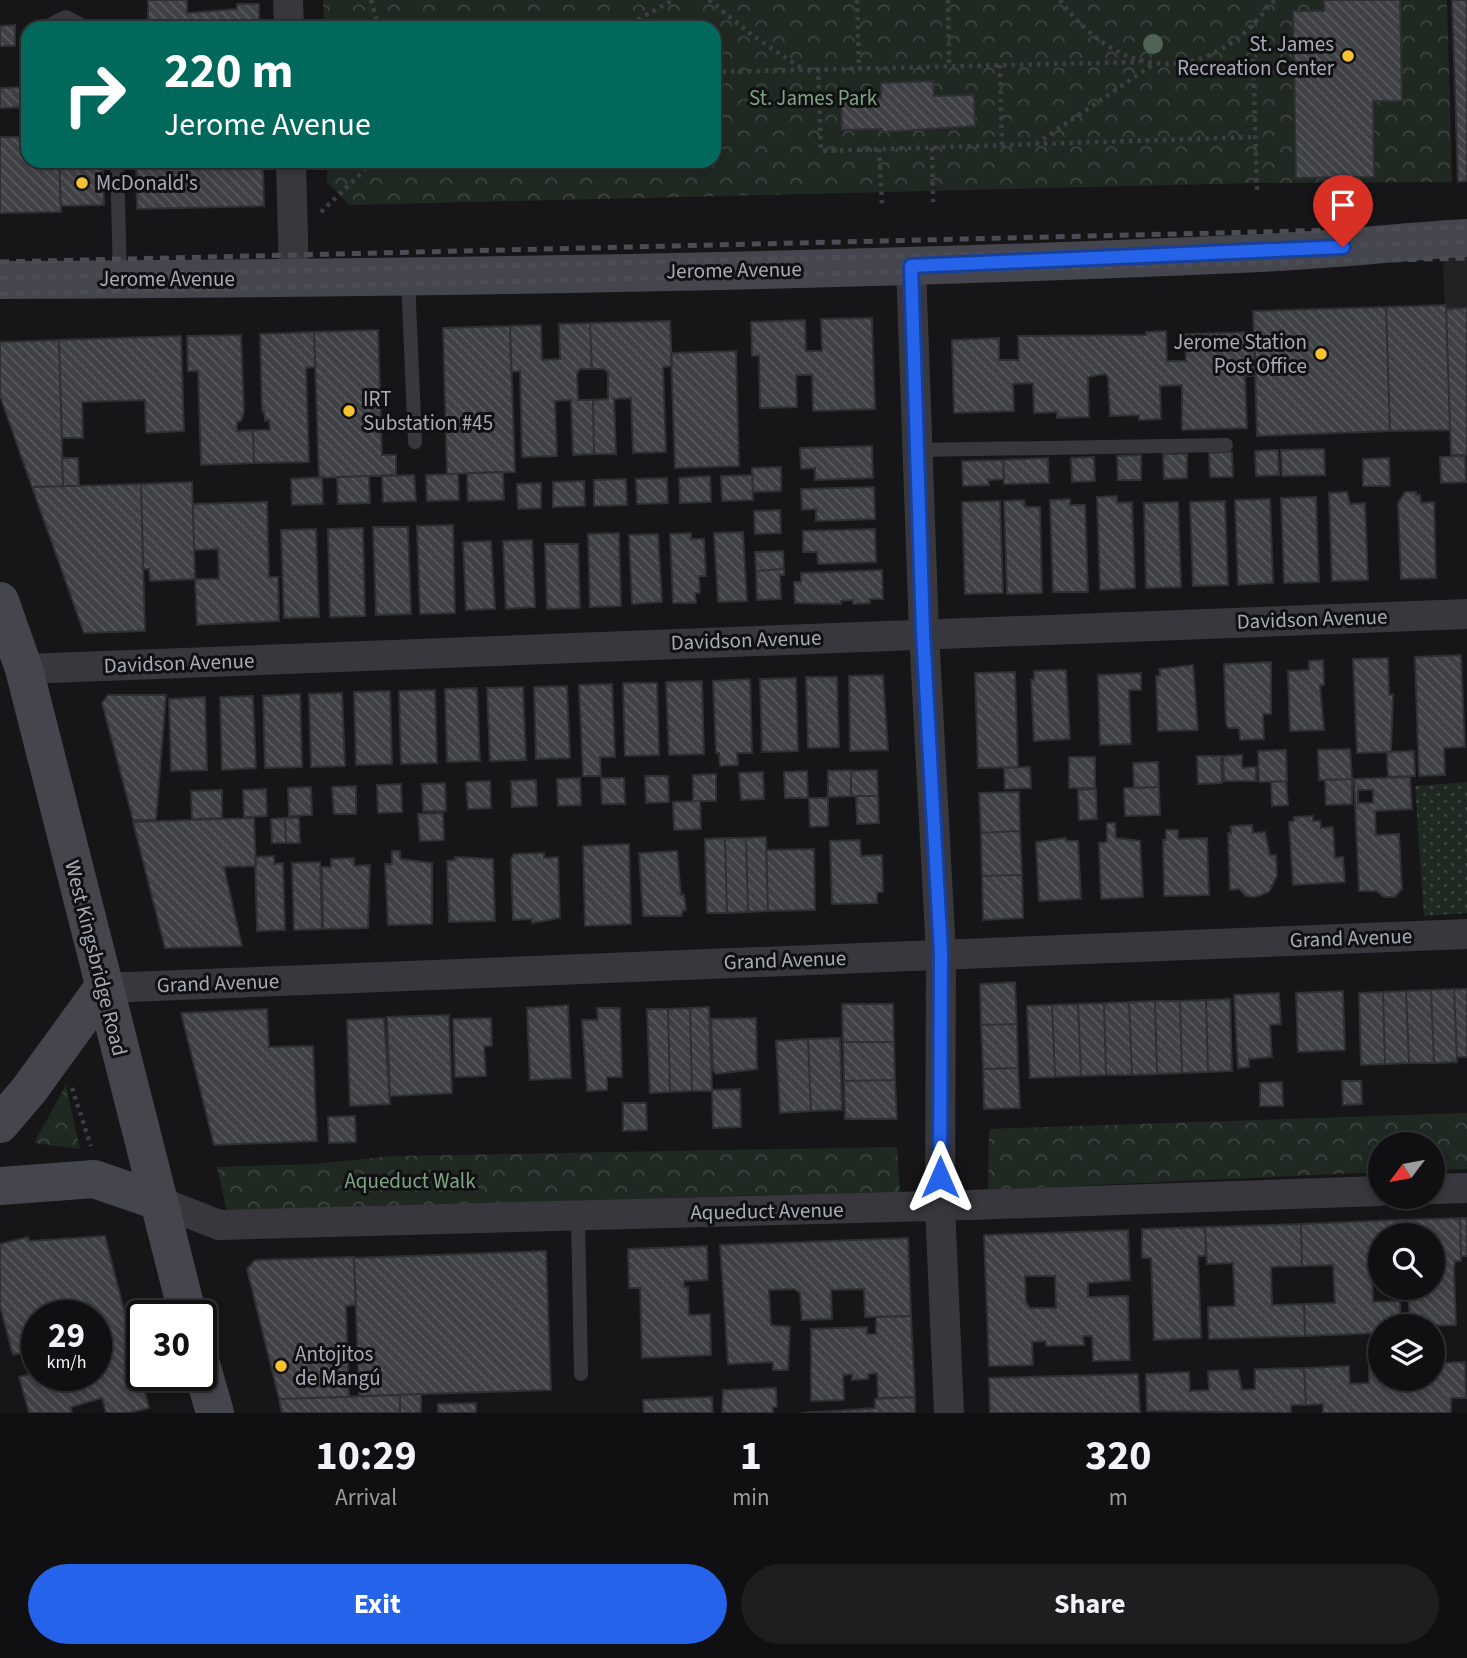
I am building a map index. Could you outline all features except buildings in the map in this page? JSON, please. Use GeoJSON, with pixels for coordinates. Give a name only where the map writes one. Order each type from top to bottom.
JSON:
{"type":"FeatureCollection","features":[{"type":"Feature","properties":{"kind":"main road","name":"Jerome Avenue"},"geometry":{"type":"LineString","coordinates":[[0,280],[294,278],[911,266],[1265,253],[1467,239]]}},
{"type":"Feature","properties":{"kind":"main road","name":"West Kingsbridge Road"},"geometry":{"type":"LineString","coordinates":[[0,601],[24,669],[184,1300]]}},
{"type":"Feature","properties":{"kind":"main road"},"geometry":{"type":"LineString","coordinates":[[0,1124],[54,1058],[103,988]]}},
{"type":"Feature","properties":{"kind":"main road"},"geometry":{"type":"LineString","coordinates":[[0,1186],[94,1179],[158,1201]]}},
{"type":"Feature","properties":{"kind":"main road"},"geometry":{"type":"LineString","coordinates":[[209,1391],[215,1413]]}},
{"type":"Feature","properties":{"kind":"street"},"geometry":{"type":"LineString","coordinates":[[288,0],[289,21]]}},
{"type":"Feature","properties":{"kind":"street"},"geometry":{"type":"LineString","coordinates":[[291,168],[294,278]]}},
{"type":"Feature","properties":{"kind":"street"},"geometry":{"type":"LineString","coordinates":[[911,266],[923,632],[941,953],[940,1206],[949,1413]]}},
{"type":"Feature","properties":{"kind":"street","name":"Davidson Avenue"},"geometry":{"type":"LineString","coordinates":[[24,669],[923,632],[1467,614]]}},
{"type":"Feature","properties":{"kind":"street","name":"Grand Avenue"},"geometry":{"type":"LineString","coordinates":[[103,988],[1467,934]]}},
{"type":"Feature","properties":{"kind":"street"},"geometry":{"type":"LineString","coordinates":[[1446,1189],[1467,1188]]}},
{"type":"Feature","properties":{"kind":"street","name":"Aqueduct Avenue"},"geometry":{"type":"LineString","coordinates":[[158,1201],[219,1225],[1368,1191]]}},
{"type":"Feature","properties":{"kind":"lane"},"geometry":{"type":"LineString","coordinates":[[58,21],[66,17],[74,21]]}},
{"type":"Feature","properties":{"kind":"lane"},"geometry":{"type":"LineString","coordinates":[[117,168],[120,279]]}},
{"type":"Feature","properties":{"kind":"lane"},"geometry":{"type":"LineString","coordinates":[[407,276],[415,442]]}},
{"type":"Feature","properties":{"kind":"lane"},"geometry":{"type":"LineString","coordinates":[[916,450],[1226,445]]}},
{"type":"Feature","properties":{"kind":"lane"},"geometry":{"type":"LineString","coordinates":[[578,1216],[581,1374]]}},
{"type":"Feature","properties":{"kind":"path"},"geometry":{"type":"LineString","coordinates":[[371,0],[377,21]]}},
{"type":"Feature","properties":{"kind":"path"},"geometry":{"type":"LineString","coordinates":[[636,21],[673,0]]}},
{"type":"Feature","properties":{"kind":"path"},"geometry":{"type":"LineString","coordinates":[[709,0],[752,35],[802,68]]}},
{"type":"Feature","properties":{"kind":"path"},"geometry":{"type":"LineString","coordinates":[[857,0],[859,67]]}},
{"type":"Feature","properties":{"kind":"path"},"geometry":{"type":"LineString","coordinates":[[948,0],[949,66]]}},
{"type":"Feature","properties":{"kind":"path"},"geometry":{"type":"LineString","coordinates":[[1060,0],[1082,26],[1102,43],[1139,62]]}},
{"type":"Feature","properties":{"kind":"path"},"geometry":{"type":"LineString","coordinates":[[721,72],[1192,61],[1234,41],[1275,0]]}},
{"type":"Feature","properties":{"kind":"path"},"geometry":{"type":"LineString","coordinates":[[1252,25],[1257,190]]}},
{"type":"Feature","properties":{"kind":"path"},"geometry":{"type":"LineString","coordinates":[[1035,144],[1155,63]]}},
{"type":"Feature","properties":{"kind":"path"},"geometry":{"type":"LineString","coordinates":[[1000,65],[1002,146]]}},
{"type":"Feature","properties":{"kind":"path"},"geometry":{"type":"LineString","coordinates":[[818,68],[821,151],[1256,137]]}},
{"type":"Feature","properties":{"kind":"path"},"geometry":{"type":"LineString","coordinates":[[932,148],[933,202]]}},
{"type":"Feature","properties":{"kind":"path"},"geometry":{"type":"LineString","coordinates":[[879,149],[881,204]]}},
{"type":"Feature","properties":{"kind":"path"},"geometry":{"type":"LineString","coordinates":[[317,215],[367,168]]}},
{"type":"Feature","properties":{"kind":"path"},"geometry":{"type":"LineString","coordinates":[[71,1084],[93,1157]]}},
{"type":"Feature","properties":{"kind":"shaded area"},"geometry":{"type":"Polygon","coordinates":[[[1467,238],[1467,455],[1451,455],[1442,240],[1467,238]]]}},
{"type":"Feature","properties":{"kind":"green space","name":"St. James Park"},"geometry":{"type":"Polygon","coordinates":[[[323,0],[1447,0],[1452,182],[1257,183],[349,205],[327,182],[327,168],[721,168],[721,21],[324,21],[323,0]]]}},
{"type":"Feature","properties":{"kind":"green space"},"geometry":{"type":"Polygon","coordinates":[[[1467,782],[1467,913],[1424,916],[1415,786],[1467,782]]]}},
{"type":"Feature","properties":{"kind":"green space"},"geometry":{"type":"Polygon","coordinates":[[[66,1085],[80,1149],[34,1143],[66,1085]]]}},
{"type":"Feature","properties":{"kind":"green space"},"geometry":{"type":"Polygon","coordinates":[[[1467,1113],[1467,1169],[1446,1170],[1446,1132],[1368,1132],[1368,1173],[988,1190],[989,1129],[1467,1113]]]}},
{"type":"Feature","properties":{"kind":"green space","name":"Aqueduct Walk"},"geometry":{"type":"Polygon","coordinates":[[[897,1147],[900,1193],[227,1212],[217,1167],[315,1164],[392,1156],[897,1147]]]}},
{"type":"Feature","properties":{"kind":"railway"},"geometry":{"type":"LineString","coordinates":[[0,262],[1467,227]]}},
{"type":"Feature","properties":{"kind":"railway"},"geometry":{"type":"LineString","coordinates":[[0,278],[1467,242]]}},
{"type":"Feature","properties":{"kind":"railway"},"geometry":{"type":"LineString","coordinates":[[0,294],[1467,258]]}},
{"type":"Feature","properties":{"kind":"place","name":"St. James Recreation Center"},"geometry":{"type":"Point","coordinates":[1348,56]}},
{"type":"Feature","properties":{"kind":"place","name":"McDonald's"},"geometry":{"type":"Point","coordinates":[82,183]}},
{"type":"Feature","properties":{"kind":"place","name":"Jerome Station Post Office"},"geometry":{"type":"Point","coordinates":[1321,354]}},
{"type":"Feature","properties":{"kind":"place","name":"IRT Substation #45"},"geometry":{"type":"Point","coordinates":[349,411]}},
{"type":"Feature","properties":{"kind":"place","name":"Antojitos de Mangú"},"geometry":{"type":"Point","coordinates":[281,1366]}},
{"type":"Feature","properties":{"kind":"route"},"geometry":{"type":"LineString","coordinates":[[940,1177],[941,953],[923,632],[911,266],[1265,253],[1343,247]]}}]}
